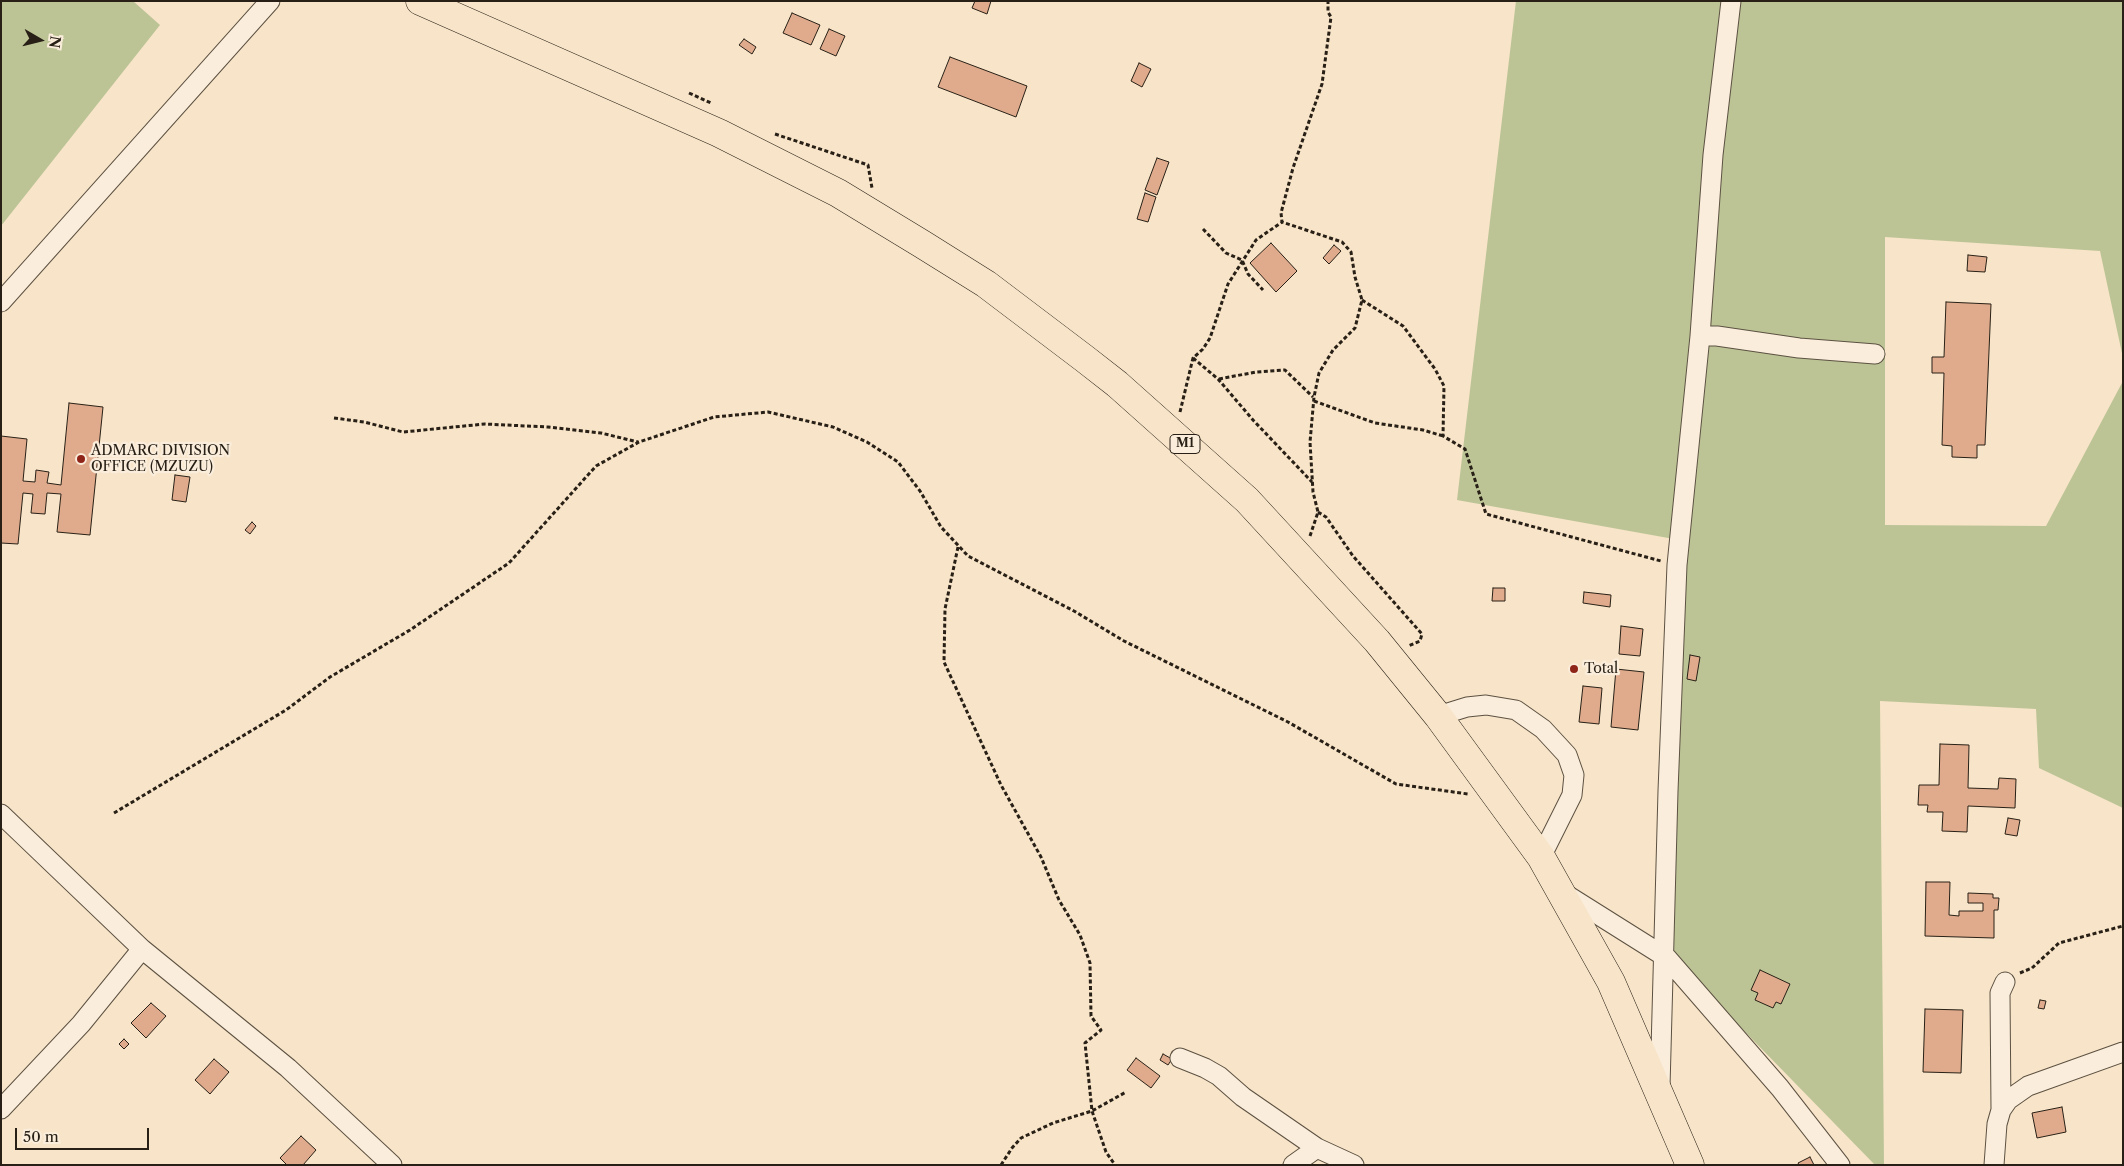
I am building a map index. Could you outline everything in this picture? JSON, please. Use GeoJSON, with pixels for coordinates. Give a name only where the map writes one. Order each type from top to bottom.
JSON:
{"type":"FeatureCollection","features":[{"type":"Feature","properties":{"kind":"highway","name":"M1"},"geometry":{"type":"LineString","coordinates":[[420,1],[719,134],[838,193],[986,284],[1117,384],[1247,500],[1378,641],[1438,716],[1541,857],[1611,982],[1690,1165]]}},
{"type":"Feature","properties":{"kind":"street"},"geometry":{"type":"LineString","coordinates":[[1,302],[270,1]]}},
{"type":"Feature","properties":{"kind":"street"},"geometry":{"type":"LineString","coordinates":[[1660,1097],[1668,791],[1677,565],[1700,336],[1713,155],[1731,1]]}},
{"type":"Feature","properties":{"kind":"street"},"geometry":{"type":"LineString","coordinates":[[1700,336],[1717,336],[1799,348],[1875,354]]}},
{"type":"Feature","properties":{"kind":"street"},"geometry":{"type":"LineString","coordinates":[[1438,716],[1467,707],[1486,705],[1516,710],[1543,729],[1567,755],[1574,775],[1572,795],[1541,857]]}},
{"type":"Feature","properties":{"kind":"street"},"geometry":{"type":"LineString","coordinates":[[1,814],[142,949],[288,1068],[392,1165]]}},
{"type":"Feature","properties":{"kind":"street"},"geometry":{"type":"LineString","coordinates":[[1559,890],[1664,956],[1780,1088],[1840,1165]]}},
{"type":"Feature","properties":{"kind":"street"},"geometry":{"type":"LineString","coordinates":[[1,1109],[81,1024],[142,949]]}},
{"type":"Feature","properties":{"kind":"street"},"geometry":{"type":"LineString","coordinates":[[1994,1165],[2001,1110],[2000,993],[2005,982]]}},
{"type":"Feature","properties":{"kind":"street"},"geometry":{"type":"LineString","coordinates":[[2001,1110],[2008,1100],[2028,1086],[2123,1052]]}},
{"type":"Feature","properties":{"kind":"street"},"geometry":{"type":"LineString","coordinates":[[1180,1058],[1219,1076],[1243,1097],[1317,1148],[1354,1165]]}},
{"type":"Feature","properties":{"kind":"street"},"geometry":{"type":"LineString","coordinates":[[1293,1165],[1317,1148]]}},
{"type":"Feature","properties":{"kind":"path"},"geometry":{"type":"LineString","coordinates":[[1282,222],[1281,213],[1293,168],[1322,84],[1331,17],[1328,12],[1328,1]]}},
{"type":"Feature","properties":{"kind":"path"},"geometry":{"type":"LineString","coordinates":[[1282,222],[1342,242],[1351,252],[1355,277],[1362,300],[1355,328],[1333,350],[1319,373],[1314,399],[1310,442],[1313,483],[1318,512],[1314,529],[1308,541],[1307,563]]}},
{"type":"Feature","properties":{"kind":"path"},"geometry":{"type":"LineString","coordinates":[[1179,415],[1193,358],[1203,349],[1210,338],[1228,284],[1256,240],[1282,222]]}},
{"type":"Feature","properties":{"kind":"path"},"geometry":{"type":"LineString","coordinates":[[1204,229],[1226,253],[1242,260],[1248,274],[1263,290]]}},
{"type":"Feature","properties":{"kind":"path"},"geometry":{"type":"LineString","coordinates":[[1362,300],[1403,326],[1435,368],[1444,386],[1443,436]]}},
{"type":"Feature","properties":{"kind":"path"},"geometry":{"type":"LineString","coordinates":[[1193,358],[1218,379],[1253,420],[1313,483]]}},
{"type":"Feature","properties":{"kind":"path"},"geometry":{"type":"LineString","coordinates":[[1218,379],[1256,372],[1285,370],[1314,399],[1375,423],[1423,430],[1443,436],[1465,449],[1486,514],[1677,565]]}},
{"type":"Feature","properties":{"kind":"path"},"geometry":{"type":"LineString","coordinates":[[114,813],[286,710],[330,677],[410,630],[509,563],[596,466],[639,442],[714,417],[768,412],[833,427],[867,442],[898,462],[920,491],[941,527],[968,556],[1074,611],[1124,641],[1288,722],[1396,784],[1497,798]]}},
{"type":"Feature","properties":{"kind":"path"},"geometry":{"type":"LineString","coordinates":[[334,418],[364,422],[403,432],[485,424],[548,426],[601,433],[639,442]]}},
{"type":"Feature","properties":{"kind":"path"},"geometry":{"type":"LineString","coordinates":[[1318,512],[1326,517],[1352,556],[1414,625],[1422,638],[1420,641],[1409,646],[1401,642],[1390,644],[1378,641]]}},
{"type":"Feature","properties":{"kind":"path"},"geometry":{"type":"LineString","coordinates":[[958,546],[945,610],[944,662],[1001,785],[1042,857],[1059,900],[1080,935],[1090,963],[1091,1016],[1101,1030],[1085,1043],[1092,1111],[1106,1152],[1114,1165]]}},
{"type":"Feature","properties":{"kind":"path"},"geometry":{"type":"LineString","coordinates":[[2005,982],[2019,973],[2032,968],[2059,943],[2091,934],[2103,933],[2123,926]]}},
{"type":"Feature","properties":{"kind":"path"},"geometry":{"type":"LineString","coordinates":[[1001,1165],[1021,1138],[1053,1123],[1092,1111],[1126,1092]]}},
{"type":"Feature","properties":{"kind":"green space"},"geometry":{"type":"Polygon","coordinates":[[[1,1],[133,1],[160,25],[1,226],[1,1]]]}},
{"type":"Feature","properties":{"kind":"green space"},"geometry":{"type":"Polygon","coordinates":[[[1516,1],[2123,1],[2123,358],[2100,251],[1885,237],[1885,525],[2046,526],[2123,381],[2123,808],[2039,768],[2036,709],[1880,701],[1884,1165],[1875,1165],[1670,955],[1685,541],[1457,500],[1516,1]]]}},
{"type":"Feature","properties":{"kind":"building"},"geometry":{"type":"Polygon","coordinates":[[[975,1],[991,1],[987,14],[972,8],[975,1]]]}},
{"type":"Feature","properties":{"kind":"building"},"geometry":{"type":"Polygon","coordinates":[[[792,13],[820,25],[811,45],[783,33],[792,13]]]}},
{"type":"Feature","properties":{"kind":"building"},"geometry":{"type":"Polygon","coordinates":[[[829,29],[845,36],[836,56],[820,49],[829,29]]]}},
{"type":"Feature","properties":{"kind":"building"},"geometry":{"type":"Polygon","coordinates":[[[744,39],[756,47],[752,54],[739,45],[744,39]]]}},
{"type":"Feature","properties":{"kind":"building"},"geometry":{"type":"Polygon","coordinates":[[[950,57],[1027,86],[1016,117],[938,87],[950,57]]]}},
{"type":"Feature","properties":{"kind":"building"},"geometry":{"type":"Polygon","coordinates":[[[1139,63],[1151,69],[1142,87],[1131,81],[1139,63]]]}},
{"type":"Feature","properties":{"kind":"building"},"geometry":{"type":"Polygon","coordinates":[[[1157,158],[1169,162],[1157,195],[1145,190],[1157,158]]]}},
{"type":"Feature","properties":{"kind":"building"},"geometry":{"type":"Polygon","coordinates":[[[1145,193],[1156,197],[1148,222],[1137,219],[1145,193]]]}},
{"type":"Feature","properties":{"kind":"building"},"geometry":{"type":"Polygon","coordinates":[[[1271,243],[1297,271],[1276,292],[1250,263],[1271,243]]]}},
{"type":"Feature","properties":{"kind":"building"},"geometry":{"type":"Polygon","coordinates":[[[1334,245],[1341,251],[1329,264],[1323,258],[1334,245]]]}},
{"type":"Feature","properties":{"kind":"building"},"geometry":{"type":"Polygon","coordinates":[[[1968,255],[1987,257],[1985,272],[1967,271],[1968,255]]]}},
{"type":"Feature","properties":{"kind":"building"},"geometry":{"type":"Polygon","coordinates":[[[1946,302],[1991,304],[1985,445],[1977,445],[1977,458],[1952,457],[1952,446],[1942,445],[1944,373],[1932,373],[1932,357],[1944,357],[1946,302]]]}},
{"type":"Feature","properties":{"kind":"building"},"geometry":{"type":"Polygon","coordinates":[[[69,403],[103,407],[90,535],[57,532],[61,494],[47,493],[45,514],[31,513],[33,494],[23,493],[18,544],[1,543],[1,436],[27,439],[23,481],[35,482],[36,470],[49,472],[47,483],[61,485],[69,403]]]}},
{"type":"Feature","properties":{"kind":"building"},"geometry":{"type":"Polygon","coordinates":[[[175,475],[190,477],[186,502],[172,500],[175,475]]]}},
{"type":"Feature","properties":{"kind":"building"},"geometry":{"type":"Polygon","coordinates":[[[252,522],[256,526],[250,534],[245,530],[252,522]]]}},
{"type":"Feature","properties":{"kind":"building"},"geometry":{"type":"Polygon","coordinates":[[[1493,588],[1505,588],[1505,601],[1492,601],[1493,588]]]}},
{"type":"Feature","properties":{"kind":"building"},"geometry":{"type":"Polygon","coordinates":[[[1584,592],[1611,595],[1610,607],[1583,603],[1584,592]]]}},
{"type":"Feature","properties":{"kind":"building"},"geometry":{"type":"Polygon","coordinates":[[[1621,626],[1643,629],[1640,656],[1619,654],[1621,626]]]}},
{"type":"Feature","properties":{"kind":"building"},"geometry":{"type":"Polygon","coordinates":[[[1690,655],[1700,657],[1696,681],[1687,679],[1690,655]]]}},
{"type":"Feature","properties":{"kind":"building"},"geometry":{"type":"Polygon","coordinates":[[[1616,669],[1644,672],[1638,730],[1611,727],[1616,669]]]}},
{"type":"Feature","properties":{"kind":"building"},"geometry":{"type":"Polygon","coordinates":[[[1583,686],[1602,688],[1599,724],[1579,722],[1583,686]]]}},
{"type":"Feature","properties":{"kind":"building"},"geometry":{"type":"Polygon","coordinates":[[[1940,744],[1969,745],[1968,788],[1998,789],[1999,778],[2016,779],[2015,808],[1968,806],[1967,832],[1942,831],[1943,812],[1927,812],[1928,805],[1918,805],[1919,785],[1939,785],[1940,744]]]}},
{"type":"Feature","properties":{"kind":"building"},"geometry":{"type":"Polygon","coordinates":[[[2008,818],[2020,820],[2017,836],[2005,834],[2008,818]]]}},
{"type":"Feature","properties":{"kind":"building"},"geometry":{"type":"Polygon","coordinates":[[[1926,882],[1950,882],[1949,915],[1959,916],[1959,911],[1983,911],[1983,903],[1968,903],[1968,893],[1993,894],[1993,898],[1999,898],[1998,910],[1994,910],[1994,938],[1925,936],[1926,882]]]}},
{"type":"Feature","properties":{"kind":"building"},"geometry":{"type":"Polygon","coordinates":[[[1760,970],[1790,984],[1781,1004],[1776,1002],[1773,1008],[1755,1000],[1758,993],[1751,990],[1760,970]]]}},
{"type":"Feature","properties":{"kind":"building"},"geometry":{"type":"Polygon","coordinates":[[[2040,1000],[2046,1001],[2044,1009],[2038,1008],[2040,1000]]]}},
{"type":"Feature","properties":{"kind":"building"},"geometry":{"type":"Polygon","coordinates":[[[151,1003],[166,1016],[146,1038],[131,1023],[151,1003]]]}},
{"type":"Feature","properties":{"kind":"building"},"geometry":{"type":"Polygon","coordinates":[[[1925,1009],[1963,1010],[1961,1073],[1923,1072],[1925,1009]]]}},
{"type":"Feature","properties":{"kind":"building"},"geometry":{"type":"Polygon","coordinates":[[[124,1039],[129,1044],[124,1049],[119,1044],[124,1039]]]}},
{"type":"Feature","properties":{"kind":"building"},"geometry":{"type":"Polygon","coordinates":[[[1163,1054],[1172,1059],[1168,1065],[1160,1060],[1163,1054]]]}},
{"type":"Feature","properties":{"kind":"building"},"geometry":{"type":"Polygon","coordinates":[[[1136,1058],[1160,1076],[1151,1088],[1127,1070],[1136,1058]]]}},
{"type":"Feature","properties":{"kind":"building"},"geometry":{"type":"Polygon","coordinates":[[[214,1059],[229,1072],[210,1094],[195,1080],[214,1059]]]}},
{"type":"Feature","properties":{"kind":"building"},"geometry":{"type":"Polygon","coordinates":[[[2062,1107],[2066,1132],[2037,1138],[2032,1113],[2062,1107]]]}},
{"type":"Feature","properties":{"kind":"building"},"geometry":{"type":"Polygon","coordinates":[[[301,1136],[316,1150],[303,1165],[287,1165],[280,1158],[301,1136]]]}},
{"type":"Feature","properties":{"kind":"building"},"geometry":{"type":"Polygon","coordinates":[[[1810,1157],[1814,1165],[1799,1165],[1798,1163],[1810,1157]]]}},
{"type":"Feature","properties":{"kind":"place","name":"ADMARC DIVISION OFFICE (MZUZU)"},"geometry":{"type":"Point","coordinates":[81,459]}},
{"type":"Feature","properties":{"kind":"place","name":"Total"},"geometry":{"type":"Point","coordinates":[1574,669]}}]}
